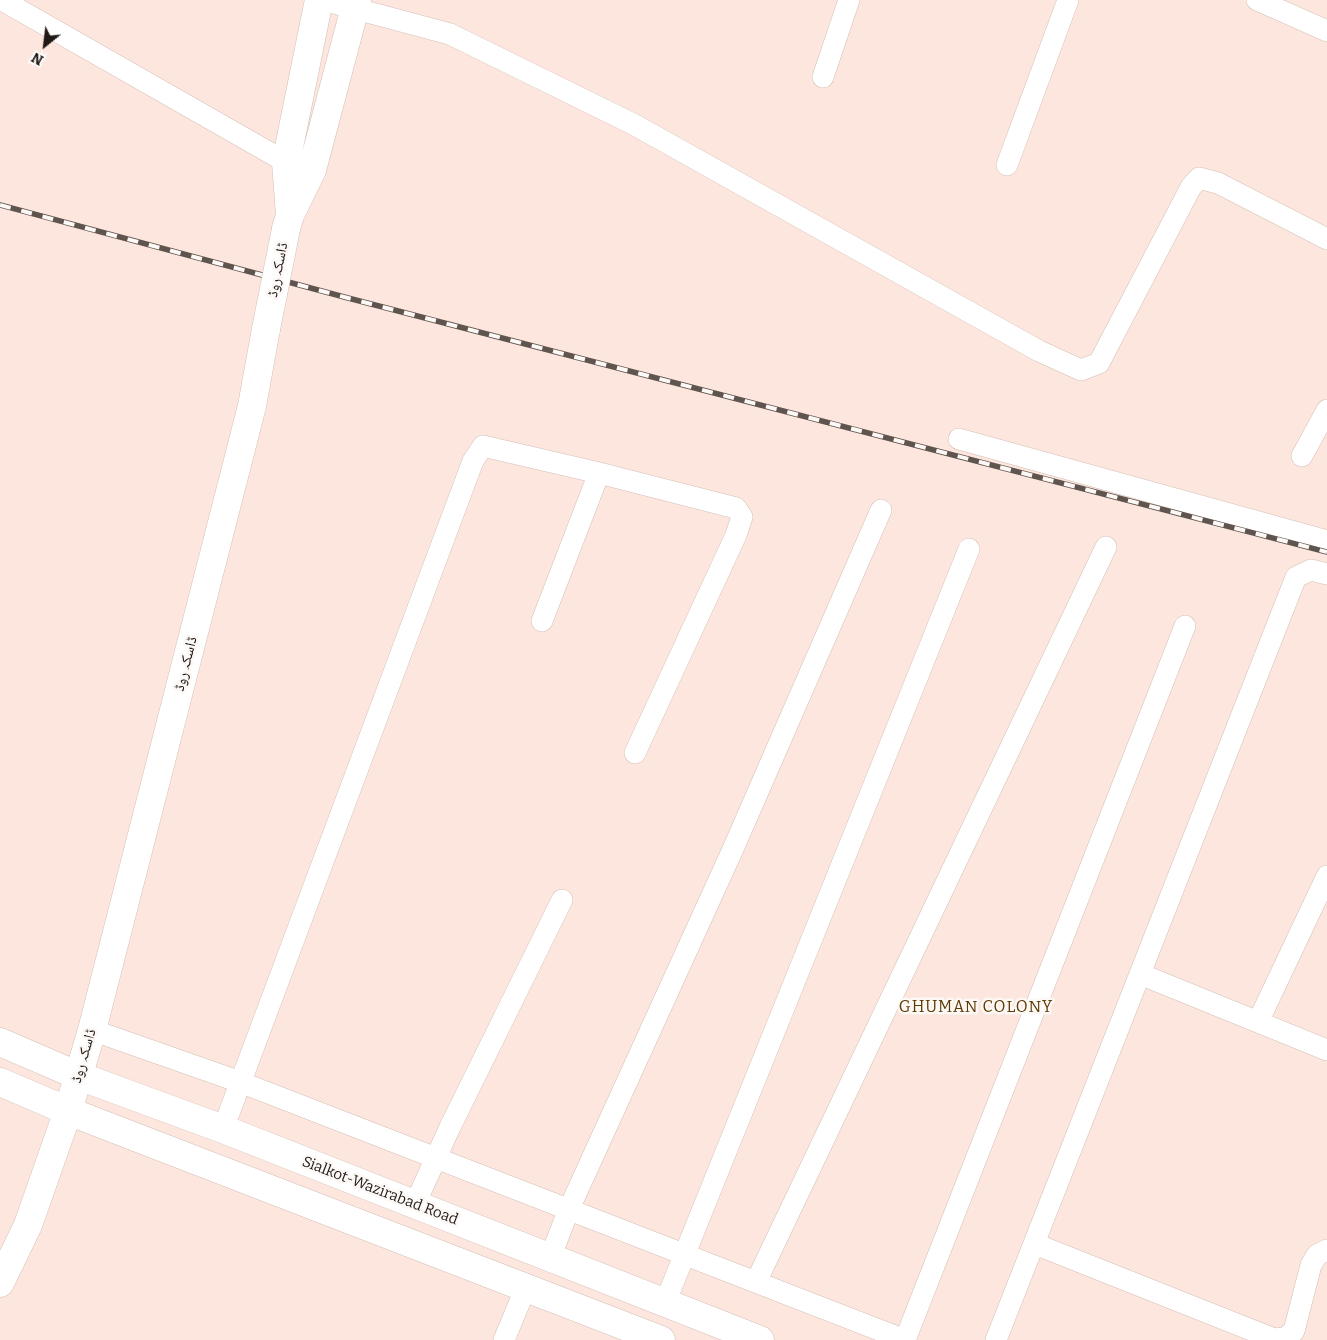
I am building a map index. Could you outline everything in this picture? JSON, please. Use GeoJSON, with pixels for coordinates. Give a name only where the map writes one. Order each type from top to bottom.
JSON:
{"type":"FeatureCollection","features":[{"type":"Feature","properties":{"kind":"main road","name":"ڈاسکہ روڈ"},"geometry":{"type":"LineString","coordinates":[[288,222],[286,162],[319,0]]}},
{"type":"Feature","properties":{"kind":"main road","name":"ڈاسکہ روڈ"},"geometry":{"type":"LineString","coordinates":[[0,1283],[28,1224],[68,1110],[92,1030],[250,416],[288,222],[312,170],[356,5]]}},
{"type":"Feature","properties":{"kind":"main road","name":"Sialkot-Wazirabad Road"},"geometry":{"type":"LineString","coordinates":[[0,1042],[79,1076],[223,1129],[760,1340]]}},
{"type":"Feature","properties":{"kind":"main road"},"geometry":{"type":"LineString","coordinates":[[0,1082],[661,1340]]}},
{"type":"Feature","properties":{"kind":"street"},"geometry":{"type":"LineString","coordinates":[[2,0],[286,162]]}},
{"type":"Feature","properties":{"kind":"street"},"geometry":{"type":"LineString","coordinates":[[323,0],[356,5],[450,34],[635,125],[1039,351],[1081,370],[1099,363],[1191,187],[1199,178],[1218,184],[1327,239]]}},
{"type":"Feature","properties":{"kind":"street"},"geometry":{"type":"LineString","coordinates":[[823,77],[849,0]]}},
{"type":"Feature","properties":{"kind":"street"},"geometry":{"type":"LineString","coordinates":[[1007,165],[1068,0]]}},
{"type":"Feature","properties":{"kind":"street"},"geometry":{"type":"LineString","coordinates":[[1257,0],[1327,31]]}},
{"type":"Feature","properties":{"kind":"street"},"geometry":{"type":"LineString","coordinates":[[1302,456],[1327,410]]}},
{"type":"Feature","properties":{"kind":"street"},"geometry":{"type":"LineString","coordinates":[[959,439],[1327,541]]}},
{"type":"Feature","properties":{"kind":"street"},"geometry":{"type":"LineString","coordinates":[[223,1129],[472,461],[483,446],[736,508],[742,517],[736,535],[635,753]]}},
{"type":"Feature","properties":{"kind":"street"},"geometry":{"type":"LineString","coordinates":[[542,621],[599,473]]}},
{"type":"Feature","properties":{"kind":"street"},"geometry":{"type":"LineString","coordinates":[[550,1258],[569,1210],[733,849],[881,510]]}},
{"type":"Feature","properties":{"kind":"street"},"geometry":{"type":"LineString","coordinates":[[756,1282],[1106,547]]}},
{"type":"Feature","properties":{"kind":"street"},"geometry":{"type":"LineString","coordinates":[[665,1303],[969,549]]}},
{"type":"Feature","properties":{"kind":"street"},"geometry":{"type":"LineString","coordinates":[[996,1340],[1296,578],[1311,570],[1327,574]]}},
{"type":"Feature","properties":{"kind":"street"},"geometry":{"type":"LineString","coordinates":[[92,1030],[240,1082],[905,1340],[1186,626]]}},
{"type":"Feature","properties":{"kind":"street"},"geometry":{"type":"LineString","coordinates":[[1258,1022],[1327,876]]}},
{"type":"Feature","properties":{"kind":"street"},"geometry":{"type":"LineString","coordinates":[[415,1204],[562,900]]}},
{"type":"Feature","properties":{"kind":"street"},"geometry":{"type":"LineString","coordinates":[[1140,974],[1327,1050]]}},
{"type":"Feature","properties":{"kind":"street"},"geometry":{"type":"LineString","coordinates":[[1034,1244],[1274,1339],[1285,1338],[1294,1331],[1311,1265],[1317,1255],[1327,1250]]}},
{"type":"Feature","properties":{"kind":"street"},"geometry":{"type":"LineString","coordinates":[[504,1340],[526,1287]]}},
{"type":"Feature","properties":{"kind":"railway"},"geometry":{"type":"LineString","coordinates":[[0,205],[348,298],[1327,552]]}},
{"type":"Feature","properties":{"kind":"district","name":"GHUMAN COLONY"},"geometry":{"type":"Point","coordinates":[976,1008]}}]}
